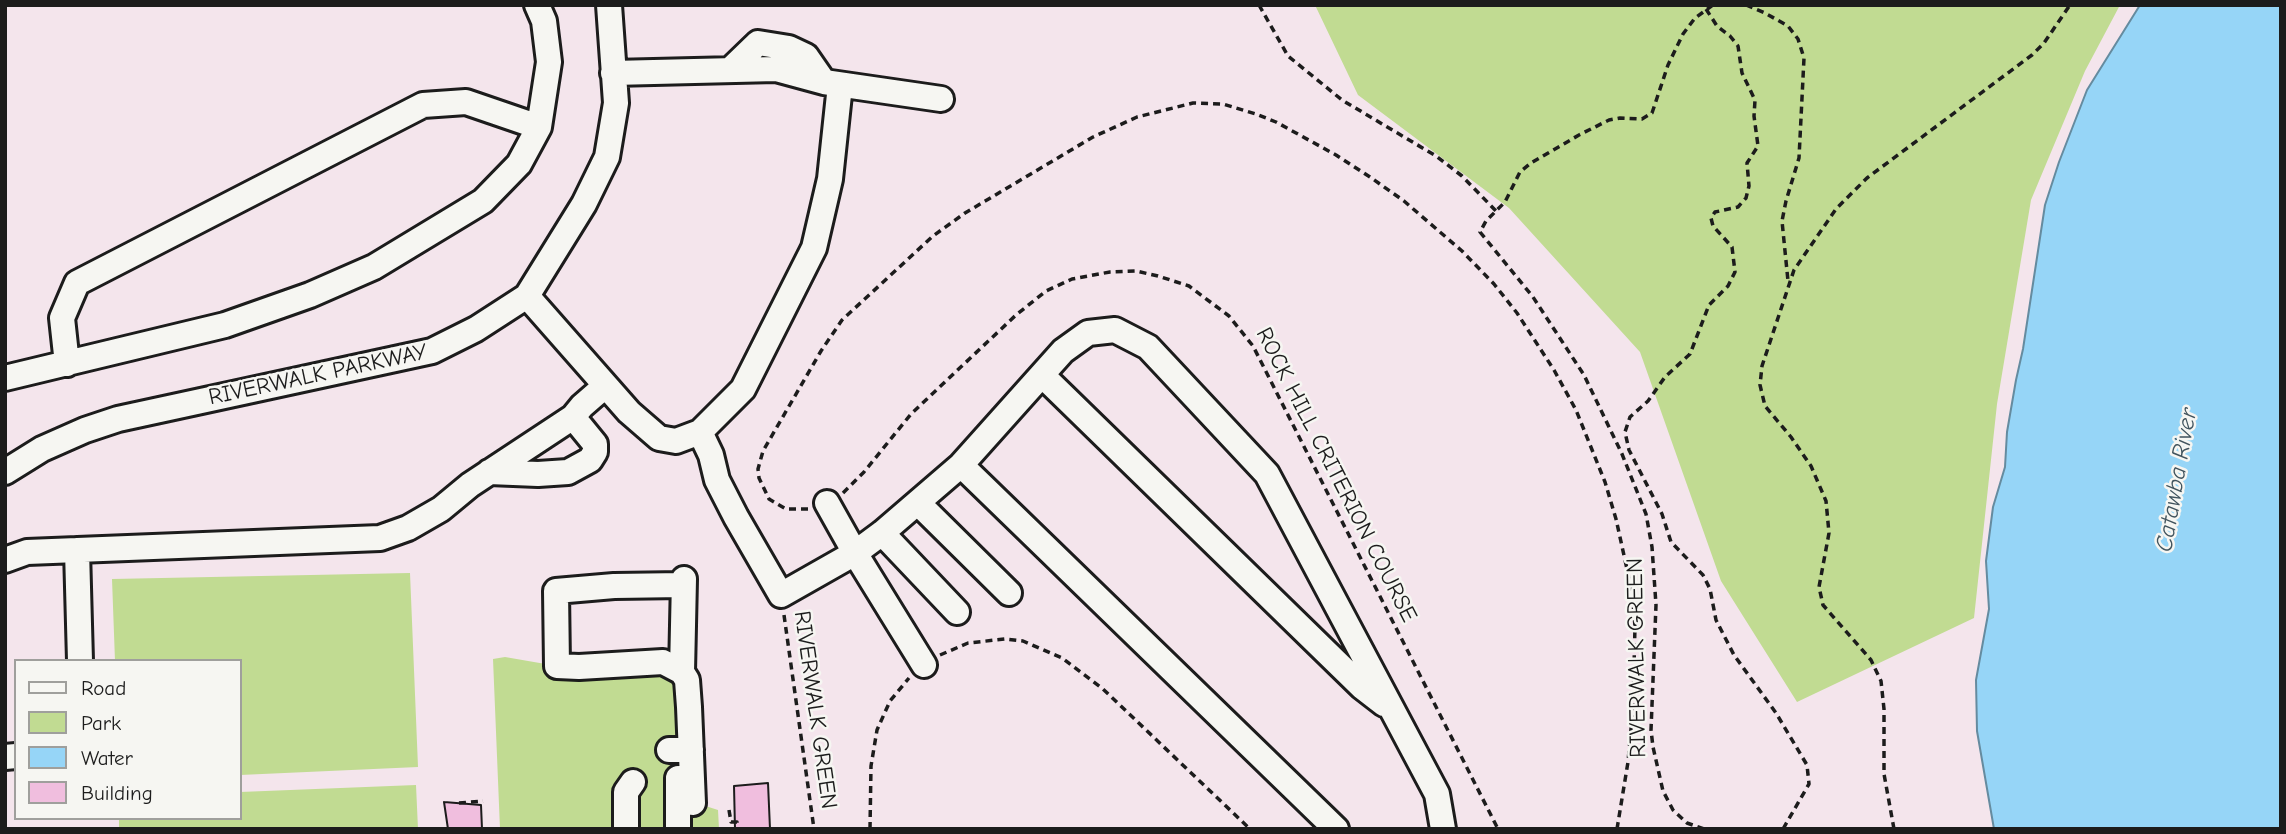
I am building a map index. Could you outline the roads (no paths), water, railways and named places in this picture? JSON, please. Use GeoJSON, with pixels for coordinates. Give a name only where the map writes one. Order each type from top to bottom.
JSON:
{"type":"FeatureCollection","features":[{"type":"Feature","properties":{"kind":"street"},"geometry":{"type":"LineString","coordinates":[[5,378],[225,325],[310,295],[374,267],[483,201],[519,164],[539,127],[549,62],[544,21],[537,5]]}},
{"type":"Feature","properties":{"kind":"street","name":"RIVERWALK PARKWAY"},"geometry":{"type":"LineString","coordinates":[[5,472],[41,449],[118,419],[432,351],[476,329],[527,296],[584,204],[607,156],[616,103],[608,5]]}},
{"type":"Feature","properties":{"kind":"street"},"geometry":{"type":"LineString","coordinates":[[614,73],[776,69],[832,83],[941,99]]}},
{"type":"Feature","properties":{"kind":"street"},"geometry":{"type":"LineString","coordinates":[[527,296],[629,412],[659,438],[676,441],[700,432],[743,388],[814,247],[830,179],[832,83]]}},
{"type":"Feature","properties":{"kind":"street"},"geometry":{"type":"LineString","coordinates":[[66,364],[62,318],[77,283],[423,105],[466,102],[539,127]]}},
{"type":"Feature","properties":{"kind":"street"},"geometry":{"type":"LineString","coordinates":[[700,432],[711,454],[717,480],[781,595],[855,553],[961,466],[1063,351],[1088,333],[1115,330],[1148,348],[1267,474],[1437,794],[1443,829]]}},
{"type":"Feature","properties":{"kind":"street"},"geometry":{"type":"LineString","coordinates":[[1042,375],[1362,687],[1393,711]]}},
{"type":"Feature","properties":{"kind":"street"},"geometry":{"type":"LineString","coordinates":[[5,560],[27,552],[380,538],[408,528],[441,509],[489,472],[573,417],[605,386]]}},
{"type":"Feature","properties":{"kind":"street"},"geometry":{"type":"LineString","coordinates":[[489,472],[568,472],[590,460],[595,452],[595,444],[573,417]]}},
{"type":"Feature","properties":{"kind":"street"},"geometry":{"type":"LineString","coordinates":[[961,466],[1336,829]]}},
{"type":"Feature","properties":{"kind":"street"},"geometry":{"type":"LineString","coordinates":[[827,503],[924,665]]}},
{"type":"Feature","properties":{"kind":"street"},"geometry":{"type":"LineString","coordinates":[[918,503],[1009,593]]}},
{"type":"Feature","properties":{"kind":"street"},"geometry":{"type":"LineString","coordinates":[[882,533],[957,612]]}},
{"type":"Feature","properties":{"kind":"street"},"geometry":{"type":"LineString","coordinates":[[76,550],[80,659]]}},
{"type":"Feature","properties":{"kind":"street"},"geometry":{"type":"LineString","coordinates":[[678,829],[679,750],[687,680],[682,672],[663,662],[557,666],[556,591],[683,582],[682,672]]}},
{"type":"Feature","properties":{"kind":"street"},"geometry":{"type":"LineString","coordinates":[[679,750],[693,803]]}},
{"type":"Feature","properties":{"kind":"street"},"geometry":{"type":"LineString","coordinates":[[626,829],[626,792],[633,782]]}},
{"type":"Feature","properties":{"kind":"water","name":"Catawba River"},"geometry":{"type":"Polygon","coordinates":[[[2140,5],[2281,5],[2281,829],[1994,829],[1977,731],[1976,680],[1989,609],[1986,561],[1993,507],[2005,467],[2007,432],[2045,205],[2087,90],[2140,5]]]}}]}
